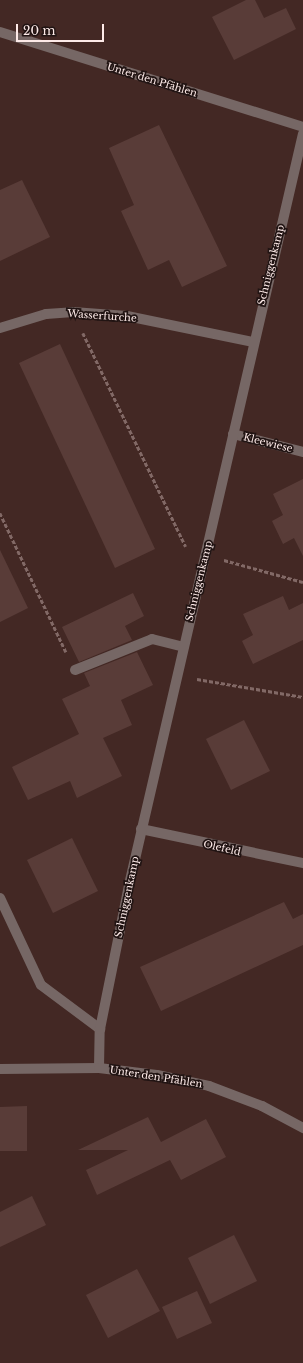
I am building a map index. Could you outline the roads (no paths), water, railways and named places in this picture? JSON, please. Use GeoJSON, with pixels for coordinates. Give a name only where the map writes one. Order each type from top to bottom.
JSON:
{"type":"FeatureCollection","features":[{"type":"Feature","properties":{"kind":"street","name":"Unter den Pfählen"},"geometry":{"type":"LineString","coordinates":[[0,32],[303,127]]}},
{"type":"Feature","properties":{"kind":"street","name":"Schniggenkamp"},"geometry":{"type":"LineString","coordinates":[[99,1068],[100,1029],[141,829],[176,675],[206,555],[252,342],[303,134]]}},
{"type":"Feature","properties":{"kind":"street","name":"Wasserfurche"},"geometry":{"type":"LineString","coordinates":[[0,328],[46,314],[73,312],[127,316],[252,342]]}},
{"type":"Feature","properties":{"kind":"street","name":"Kleewiese"},"geometry":{"type":"LineString","coordinates":[[233,434],[303,452]]}},
{"type":"Feature","properties":{"kind":"street"},"geometry":{"type":"LineString","coordinates":[[75,670],[152,639],[183,647]]}},
{"type":"Feature","properties":{"kind":"street","name":"Olefeld"},"geometry":{"type":"LineString","coordinates":[[141,829],[264,858],[303,863]]}},
{"type":"Feature","properties":{"kind":"street"},"geometry":{"type":"LineString","coordinates":[[0,898],[41,985],[100,1029]]}},
{"type":"Feature","properties":{"kind":"street","name":"Unter den Pfählen"},"geometry":{"type":"LineString","coordinates":[[0,1069],[99,1068],[209,1086],[262,1106],[303,1128]]}}]}
